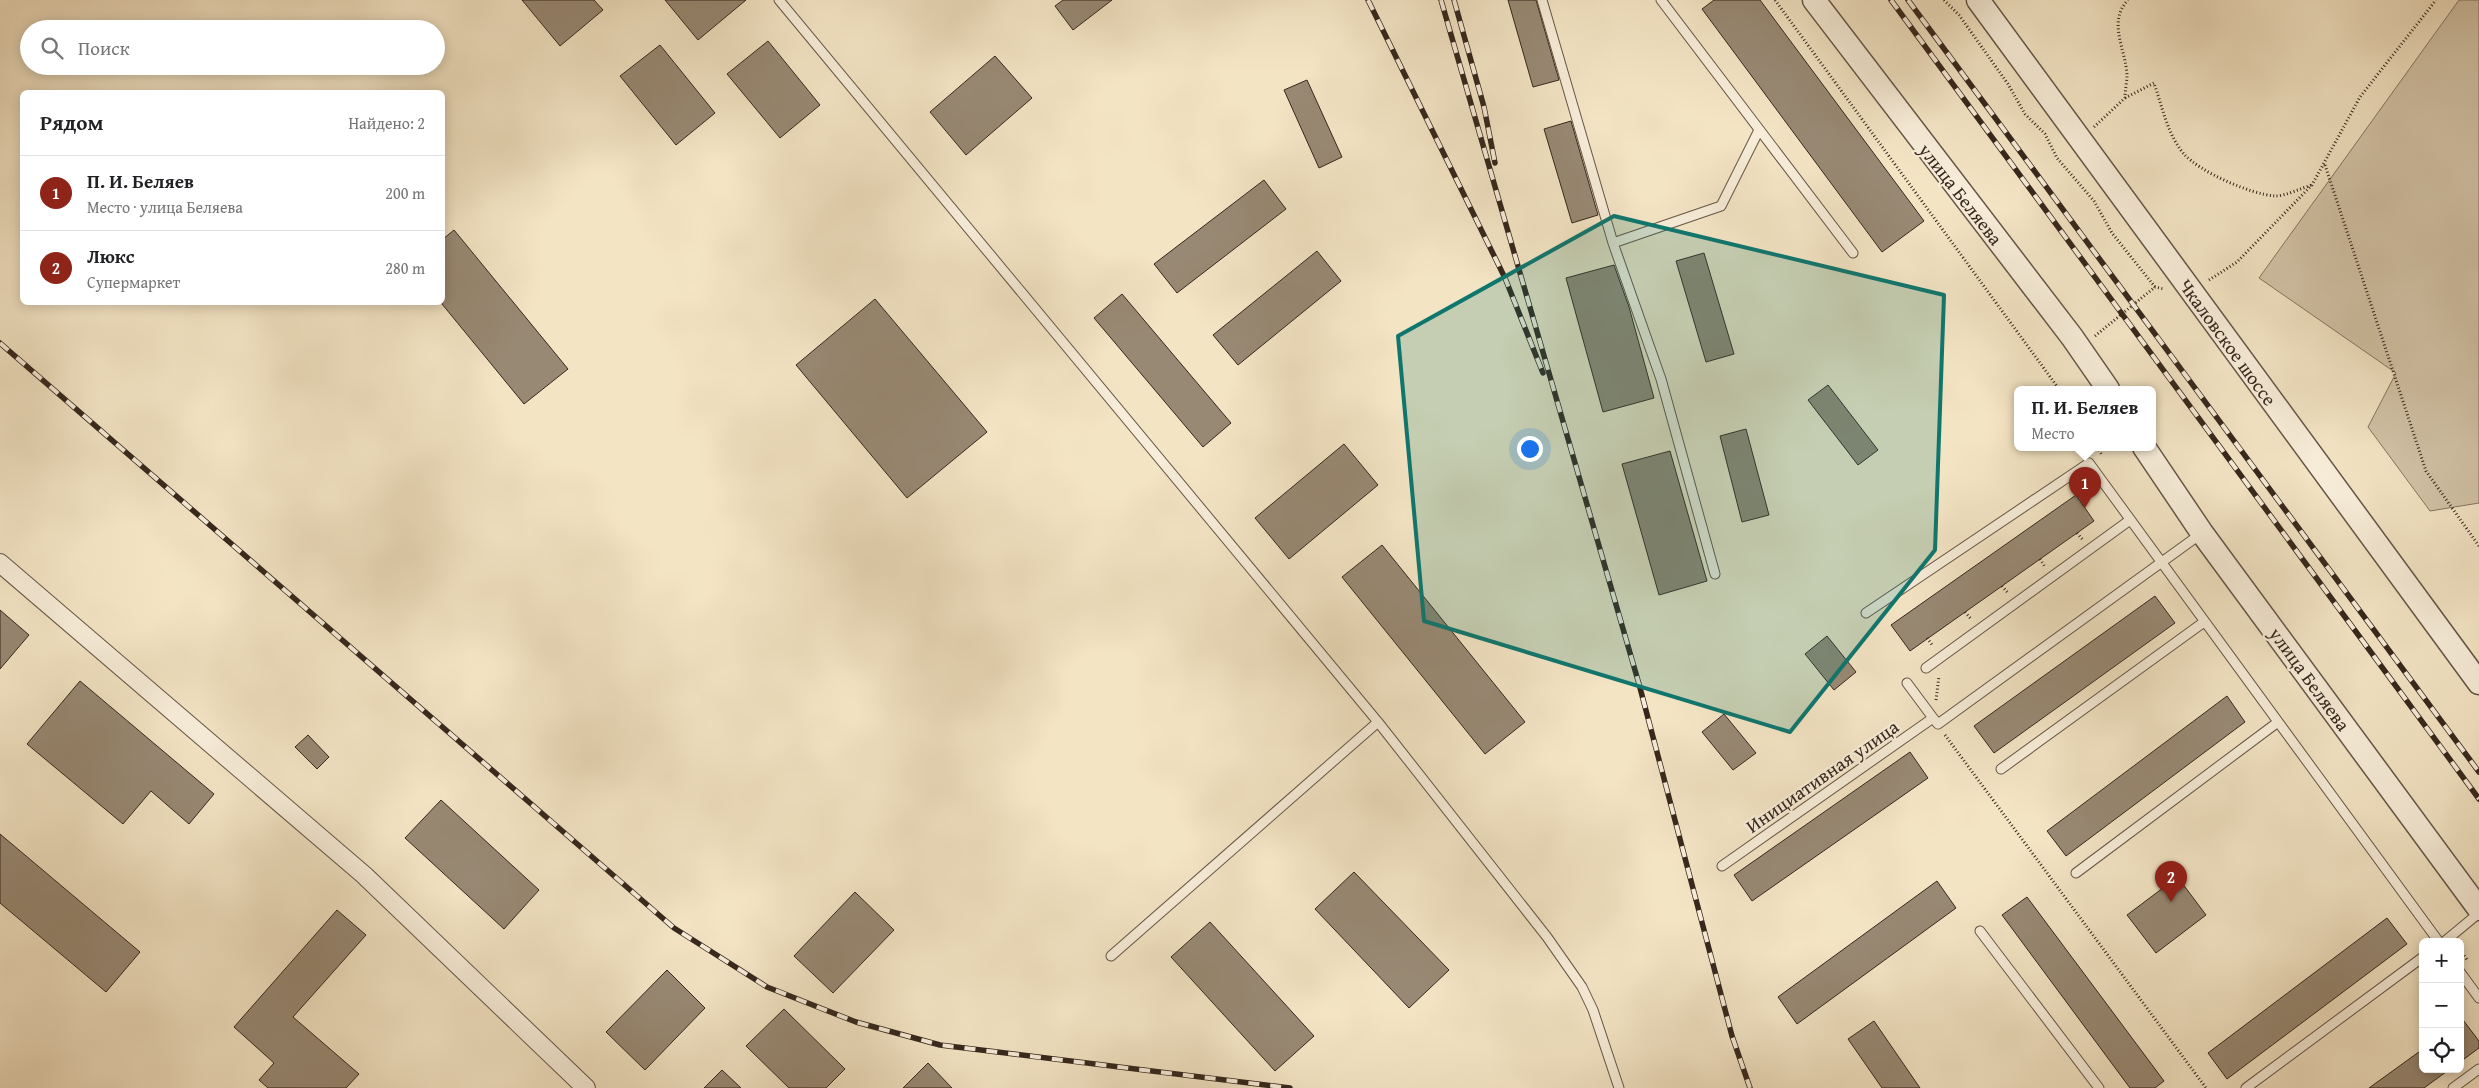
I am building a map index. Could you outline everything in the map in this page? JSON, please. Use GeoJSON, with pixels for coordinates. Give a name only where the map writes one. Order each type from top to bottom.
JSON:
{"type":"FeatureCollection","features":[{"type":"Feature","properties":{"kind":"street","name":"улица Беляева"},"geometry":{"type":"LineString","coordinates":[[1814,0],[2106,386]]}},
{"type":"Feature","properties":{"kind":"street","name":"Чкаловское шоссе"},"geometry":{"type":"LineString","coordinates":[[1978,0],[2479,683]]}},
{"type":"Feature","properties":{"kind":"street","name":"улица Беляева"},"geometry":{"type":"LineString","coordinates":[[2147,451],[2202,533],[2479,909]]}},
{"type":"Feature","properties":{"kind":"street"},"geometry":{"type":"LineString","coordinates":[[0,563],[364,875],[586,1088]]}},
{"type":"Feature","properties":{"kind":"lane"},"geometry":{"type":"LineString","coordinates":[[779,0],[1378,722],[1547,937],[1582,987],[1593,1010],[1619,1088]]}},
{"type":"Feature","properties":{"kind":"lane"},"geometry":{"type":"LineString","coordinates":[[1542,0],[1613,243],[1661,379],[1715,574]]}},
{"type":"Feature","properties":{"kind":"lane"},"geometry":{"type":"LineString","coordinates":[[1661,0],[1853,253]]}},
{"type":"Feature","properties":{"kind":"lane"},"geometry":{"type":"LineString","coordinates":[[1613,243],[1721,206],[1760,130]]}},
{"type":"Feature","properties":{"kind":"lane"},"geometry":{"type":"LineString","coordinates":[[1866,613],[2089,463],[2436,938]]}},
{"type":"Feature","properties":{"kind":"lane"},"geometry":{"type":"LineString","coordinates":[[1926,668],[2130,520]]}},
{"type":"Feature","properties":{"kind":"lane","name":"Инициативная улица"},"geometry":{"type":"LineString","coordinates":[[1722,866],[1935,721],[2162,563],[2202,533]]}},
{"type":"Feature","properties":{"kind":"lane"},"geometry":{"type":"LineString","coordinates":[[2001,770],[2204,622]]}},
{"type":"Feature","properties":{"kind":"lane"},"geometry":{"type":"LineString","coordinates":[[1906,683],[1935,721]]}},
{"type":"Feature","properties":{"kind":"lane"},"geometry":{"type":"LineString","coordinates":[[1111,956],[1378,722]]}},
{"type":"Feature","properties":{"kind":"lane"},"geometry":{"type":"LineString","coordinates":[[2076,873],[2278,722]]}},
{"type":"Feature","properties":{"kind":"lane"},"geometry":{"type":"LineString","coordinates":[[2449,938],[2479,913]]}},
{"type":"Feature","properties":{"kind":"lane"},"geometry":{"type":"LineString","coordinates":[[1980,931],[2099,1088]]}},
{"type":"Feature","properties":{"kind":"lane"},"geometry":{"type":"LineString","coordinates":[[2246,1088],[2419,960]]}},
{"type":"Feature","properties":{"kind":"lane"},"geometry":{"type":"LineString","coordinates":[[2464,977],[2479,998]]}},
{"type":"Feature","properties":{"kind":"lane"},"geometry":{"type":"LineString","coordinates":[[2453,1088],[2479,1068]]}},
{"type":"Feature","properties":{"kind":"path"},"geometry":{"type":"LineString","coordinates":[[1775,0],[2057,386]]}},
{"type":"Feature","properties":{"kind":"path"},"geometry":{"type":"LineString","coordinates":[[1944,0],[1959,15],[2008,84],[2025,114],[2045,134],[2057,158],[2094,201],[2112,233],[2155,287],[2191,292],[2236,262],[2312,185],[2325,165],[2360,97],[2436,0]]}},
{"type":"Feature","properties":{"kind":"path"},"geometry":{"type":"LineString","coordinates":[[2125,98],[2127,73],[2117,30],[2124,4],[2128,0]]}},
{"type":"Feature","properties":{"kind":"path"},"geometry":{"type":"LineString","coordinates":[[2057,158],[2081,140],[2125,98],[2154,83],[2171,130],[2184,154],[2212,174],[2254,191],[2276,196],[2312,185]]}},
{"type":"Feature","properties":{"kind":"path"},"geometry":{"type":"LineString","coordinates":[[2325,165],[2426,471],[2479,546]]}},
{"type":"Feature","properties":{"kind":"path"},"geometry":{"type":"LineString","coordinates":[[2089,362],[2094,337],[2155,287]]}},
{"type":"Feature","properties":{"kind":"path"},"geometry":{"type":"LineString","coordinates":[[1942,656],[1935,721],[2206,1088]]}},
{"type":"Feature","properties":{"kind":"highlighted area"},"geometry":{"type":"Polygon","coordinates":[[[1614,216],[1944,295],[1935,550],[1790,732],[1424,621],[1398,336],[1614,216]]]}},
{"type":"Feature","properties":{"kind":"shaded area"},"geometry":{"type":"Polygon","coordinates":[[[2459,0],[2479,0],[2479,503],[2430,511],[2368,427],[2396,373],[2259,278],[2459,0]]]}},
{"type":"Feature","properties":{"kind":"building"},"geometry":{"type":"Polygon","coordinates":[[[522,0],[594,0],[603,10],[560,46],[522,0]]]}},
{"type":"Feature","properties":{"kind":"building"},"geometry":{"type":"Polygon","coordinates":[[[665,0],[746,0],[698,40],[665,0]]]}},
{"type":"Feature","properties":{"kind":"building"},"geometry":{"type":"Polygon","coordinates":[[[1063,0],[1112,0],[1073,30],[1055,6],[1063,0]]]}},
{"type":"Feature","properties":{"kind":"building"},"geometry":{"type":"Polygon","coordinates":[[[1508,0],[1536,0],[1559,80],[1533,87],[1508,0]]]}},
{"type":"Feature","properties":{"kind":"building"},"geometry":{"type":"Polygon","coordinates":[[[1714,0],[1760,0],[1924,221],[1882,252],[1702,9],[1714,0]]]}},
{"type":"Feature","properties":{"kind":"building"},"geometry":{"type":"Polygon","coordinates":[[[768,41],[820,105],[780,138],[727,74],[768,41]]]}},
{"type":"Feature","properties":{"kind":"building"},"geometry":{"type":"Polygon","coordinates":[[[660,45],[715,113],[676,145],[620,76],[660,45]]]}},
{"type":"Feature","properties":{"kind":"building"},"geometry":{"type":"Polygon","coordinates":[[[995,56],[1032,98],[966,155],[930,112],[995,56]]]}},
{"type":"Feature","properties":{"kind":"building"},"geometry":{"type":"Polygon","coordinates":[[[1307,80],[1342,157],[1319,168],[1284,90],[1307,80]]]}},
{"type":"Feature","properties":{"kind":"building"},"geometry":{"type":"Polygon","coordinates":[[[1571,121],[1598,215],[1572,223],[1544,129],[1571,121]]]}},
{"type":"Feature","properties":{"kind":"building"},"geometry":{"type":"Polygon","coordinates":[[[1264,180],[1286,209],[1177,293],[1154,264],[1264,180]]]}},
{"type":"Feature","properties":{"kind":"building"},"geometry":{"type":"Polygon","coordinates":[[[454,230],[568,369],[524,404],[443,305],[445,305],[445,238],[454,230]]]}},
{"type":"Feature","properties":{"kind":"building"},"geometry":{"type":"Polygon","coordinates":[[[1317,251],[1341,281],[1238,365],[1213,335],[1317,251]]]}},
{"type":"Feature","properties":{"kind":"building"},"geometry":{"type":"Polygon","coordinates":[[[1704,253],[1734,354],[1706,362],[1676,261],[1704,253]]]}},
{"type":"Feature","properties":{"kind":"building"},"geometry":{"type":"Polygon","coordinates":[[[1614,265],[1629,307],[1654,398],[1603,412],[1566,278],[1614,265]]]}},
{"type":"Feature","properties":{"kind":"building"},"geometry":{"type":"Polygon","coordinates":[[[1122,294],[1231,423],[1203,447],[1094,318],[1122,294]]]}},
{"type":"Feature","properties":{"kind":"building"},"geometry":{"type":"Polygon","coordinates":[[[875,299],[987,432],[907,498],[796,365],[875,299]]]}},
{"type":"Feature","properties":{"kind":"building"},"geometry":{"type":"Polygon","coordinates":[[[1828,385],[1878,450],[1858,465],[1808,400],[1828,385]]]}},
{"type":"Feature","properties":{"kind":"building"},"geometry":{"type":"Polygon","coordinates":[[[1746,429],[1769,515],[1742,522],[1720,436],[1746,429]]]}},
{"type":"Feature","properties":{"kind":"building"},"geometry":{"type":"Polygon","coordinates":[[[1344,444],[1378,485],[1289,559],[1255,518],[1344,444]]]}},
{"type":"Feature","properties":{"kind":"building"},"geometry":{"type":"Polygon","coordinates":[[[1670,451],[1707,581],[1659,595],[1622,464],[1670,451]]]}},
{"type":"Feature","properties":{"kind":"building"},"geometry":{"type":"Polygon","coordinates":[[[2076,495],[2094,521],[1910,651],[1891,625],[2076,495]]]}},
{"type":"Feature","properties":{"kind":"building"},"geometry":{"type":"Polygon","coordinates":[[[1382,545],[1525,722],[1485,754],[1342,577],[1382,545]]]}},
{"type":"Feature","properties":{"kind":"building"},"geometry":{"type":"Polygon","coordinates":[[[2155,596],[2175,623],[1994,753],[1974,726],[2155,596]]]}},
{"type":"Feature","properties":{"kind":"building"},"geometry":{"type":"Polygon","coordinates":[[[0,610],[29,635],[0,669],[0,610]]]}},
{"type":"Feature","properties":{"kind":"building"},"geometry":{"type":"Polygon","coordinates":[[[1827,636],[1856,672],[1834,690],[1805,654],[1827,636]]]}},
{"type":"Feature","properties":{"kind":"building"},"geometry":{"type":"Polygon","coordinates":[[[80,681],[214,794],[189,824],[151,791],[123,824],[27,744],[80,681]]]}},
{"type":"Feature","properties":{"kind":"building"},"geometry":{"type":"Polygon","coordinates":[[[2227,696],[2245,722],[2066,856],[2047,831],[2227,696]]]}},
{"type":"Feature","properties":{"kind":"building"},"geometry":{"type":"Polygon","coordinates":[[[1724,714],[1756,753],[1733,770],[1702,732],[1724,714]]]}},
{"type":"Feature","properties":{"kind":"building"},"geometry":{"type":"Polygon","coordinates":[[[308,735],[329,757],[317,769],[295,747],[308,735]]]}},
{"type":"Feature","properties":{"kind":"building"},"geometry":{"type":"Polygon","coordinates":[[[1910,752],[1928,778],[1752,901],[1734,875],[1910,752]]]}},
{"type":"Feature","properties":{"kind":"building"},"geometry":{"type":"Polygon","coordinates":[[[441,800],[539,890],[504,929],[405,838],[441,800]]]}},
{"type":"Feature","properties":{"kind":"building"},"geometry":{"type":"Polygon","coordinates":[[[0,834],[140,952],[106,992],[0,903],[0,834]]]}},
{"type":"Feature","properties":{"kind":"building"},"geometry":{"type":"Polygon","coordinates":[[[2173,871],[2206,915],[2156,953],[2127,915],[2163,888],[2158,882],[2173,871]]]}},
{"type":"Feature","properties":{"kind":"building"},"geometry":{"type":"Polygon","coordinates":[[[1354,872],[1449,970],[1409,1008],[1315,909],[1354,872]]]}},
{"type":"Feature","properties":{"kind":"building"},"geometry":{"type":"Polygon","coordinates":[[[1937,881],[1956,908],[1797,1024],[1778,997],[1937,881]]]}},
{"type":"Feature","properties":{"kind":"building"},"geometry":{"type":"Polygon","coordinates":[[[855,892],[894,930],[833,993],[794,956],[855,892]]]}},
{"type":"Feature","properties":{"kind":"building"},"geometry":{"type":"Polygon","coordinates":[[[2027,897],[2164,1081],[2155,1088],[2130,1088],[2002,915],[2027,897]]]}},
{"type":"Feature","properties":{"kind":"building"},"geometry":{"type":"Polygon","coordinates":[[[337,910],[366,935],[293,1017],[359,1074],[346,1088],[268,1088],[259,1080],[274,1063],[234,1027],[337,910]]]}},
{"type":"Feature","properties":{"kind":"building"},"geometry":{"type":"Polygon","coordinates":[[[2387,918],[2407,944],[2227,1079],[2208,1053],[2387,918]]]}},
{"type":"Feature","properties":{"kind":"building"},"geometry":{"type":"Polygon","coordinates":[[[1210,922],[1314,1036],[1275,1071],[1171,957],[1210,922]]]}},
{"type":"Feature","properties":{"kind":"building"},"geometry":{"type":"Polygon","coordinates":[[[667,970],[705,1008],[645,1070],[606,1032],[667,970]]]}},
{"type":"Feature","properties":{"kind":"building"},"geometry":{"type":"Polygon","coordinates":[[[784,1009],[845,1069],[826,1088],[789,1088],[746,1046],[784,1009]]]}},
{"type":"Feature","properties":{"kind":"building"},"geometry":{"type":"Polygon","coordinates":[[[1874,1021],[1920,1088],[1882,1088],[1848,1039],[1874,1021]]]}},
{"type":"Feature","properties":{"kind":"building"},"geometry":{"type":"Polygon","coordinates":[[[2464,1021],[2479,1041],[2479,1048],[2464,1059],[2464,1021]]]}},
{"type":"Feature","properties":{"kind":"building"},"geometry":{"type":"Polygon","coordinates":[[[2419,1052],[2419,1073],[2445,1073],[2424,1088],[2369,1088],[2419,1052]]]}},
{"type":"Feature","properties":{"kind":"building"},"geometry":{"type":"Polygon","coordinates":[[[928,1063],[952,1088],[903,1088],[928,1063]]]}},
{"type":"Feature","properties":{"kind":"building"},"geometry":{"type":"Polygon","coordinates":[[[722,1070],[741,1088],[704,1088],[722,1070]]]}},
{"type":"Feature","properties":{"kind":"railway"},"geometry":{"type":"LineString","coordinates":[[1368,0],[1505,278],[1543,373]]}},
{"type":"Feature","properties":{"kind":"railway"},"geometry":{"type":"LineString","coordinates":[[1441,0],[1639,684],[1732,1036],[1750,1088]]}},
{"type":"Feature","properties":{"kind":"railway"},"geometry":{"type":"LineString","coordinates":[[1454,0],[1484,107],[1495,163]]}},
{"type":"Feature","properties":{"kind":"railway"},"geometry":{"type":"LineString","coordinates":[[1891,0],[2479,799]]}},
{"type":"Feature","properties":{"kind":"railway"},"geometry":{"type":"LineString","coordinates":[[1908,0],[2479,772]]}},
{"type":"Feature","properties":{"kind":"railway"},"geometry":{"type":"LineString","coordinates":[[0,343],[674,928],[767,987],[856,1022],[940,1045],[1290,1088]]}},
{"type":"Feature","properties":{"kind":"place","name":"П. И. Беляев"},"geometry":{"type":"Point","coordinates":[2085,508]}},
{"type":"Feature","properties":{"kind":"place","name":"Люкс"},"geometry":{"type":"Point","coordinates":[2171,902]}}]}
